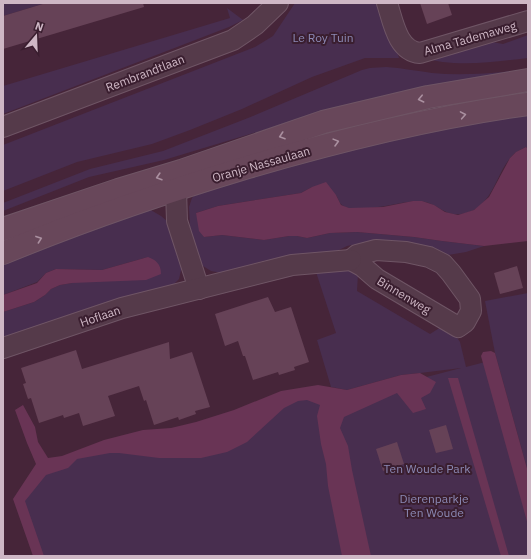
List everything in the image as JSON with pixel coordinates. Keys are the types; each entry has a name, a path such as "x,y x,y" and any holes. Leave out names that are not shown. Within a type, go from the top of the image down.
{"main road":[{"name":"Oranje Nassaulaan","path":"3,253 116,210 178,180 323,122 428,97 528,80"},
{"name":"Oranje Nassaulaan","path":"3,229 118,190 178,180 272,160 363,135 422,122 528,104"}],"street":[{"name":"Rembrandtlaan","path":"3,127 233,40 255,25 278,3"},
{"name":"Alma Tademaweg","path":"387,3 397,32 405,47 412,52 420,53 528,21"},
{"path":"178,180 177,220 199,289"},
{"name":"Binnenweg","path":"388,250 429,257 443,264 470,298 470,311 465,322 458,327 376,279 362,266 351,260 357,255 366,252 388,250"},
{"name":"Hoflaan","path":"3,348 122,308 292,265 351,260"}],"green space":[{"path":"3,3 46,3 3,16"},
{"name":"Le Roy Tuin","path":"295,3 383,3 399,58 365,58 312,77 242,109 152,144 77,162 3,191 3,145 255,47 273,36"},
{"path":"227,8 243,20 229,27 3,114 3,86 230,18"},
{"path":"528,35 528,58 460,63 420,57 492,42 503,44"},
{"path":"386,67 432,73 454,74 522,70 317,114 164,160 89,177 3,211 3,203 90,169 163,151 248,118 362,70"},
{"path":"528,111 528,149 526,147 515,153 504,167 487,198 474,210 466,213 453,214 427,202 420,201 368,208 348,208 339,202 336,195 312,187 301,193 218,206 196,213 204,237 222,235 264,240 289,236 307,238 330,233 357,232 414,237 484,246 466,252 442,256 373,241 347,246 337,251 297,255 263,261 222,273 211,271 203,266 199,259 190,227 189,207 192,198 200,189 330,148"},
{"path":"149,209 167,221 178,248 182,266 179,279 170,288 3,340 3,312 34,302 51,289 60,285 72,283 148,257 102,270 56,269 46,273 37,282 3,295 3,260"},
{"name":"Ten Woude Park","path":"348,267 358,274 357,291 430,334 441,327 454,333 460,342 466,367 489,361 528,497 528,556 38,556 20,502 43,469 99,448 181,446 304,394 369,392 461,368 401,375 347,390 331,387 317,340 336,333 315,269"},
{"path":"528,293 528,472 495,353 485,301"}],"shaded area":[{"path":"526,147 528,149 528,241 484,246 414,237 357,232 330,233 307,238 289,236 264,240 222,235 204,237 199,231 196,213 218,206 301,193 326,182 336,195 341,205 349,208 383,207 413,201 422,201 434,205 445,212 458,215 474,210 489,197 510,158 516,152"},
{"path":"148,257 158,263 161,274 146,280 72,283 60,285 51,289 34,302 3,312 3,295 37,283 46,273 56,269 102,270"},
{"path":"491,351 495,353 528,472 528,525 481,356 483,352"},
{"path":"420,373 436,382 430,393 421,398 426,409 413,413 397,393 344,417 340,428 348,446 371,556 342,556 328,486 326,464 321,444 317,416 320,405 307,400 298,401 284,408 247,442 227,452 201,458 159,458 110,453 77,459 68,468 46,475 25,501 44,556 33,556 13,499 36,464 15,410 23,405 35,427 38,442 48,458 62,456 104,440 143,430 171,428 196,422 234,410 281,391 318,385 347,390 401,375"},
{"path":"448,378 458,378 509,556 501,556"}],"building":[{"path":"46,3 143,3 144,7 3,49 3,16"},
{"path":"420,3 448,3 452,15 427,24"},
{"path":"517,266 523,288 500,294 494,273"},
{"path":"268,297 275,312 291,307 309,362 294,367 295,370 279,375 278,372 253,380 238,341 225,346 215,314"},
{"path":"169,342 170,359 192,352 210,407 195,411 196,414 179,420 178,417 154,425 146,400 144,401 139,386 108,396 115,416 83,426 79,413 64,418 63,415 39,423 31,398 28,399 23,384 26,383 21,368 76,350 82,369"},
{"path":"446,425 453,449 436,453 429,430"},
{"path":"397,442 404,464 383,471 376,449"}],"park label":[{"name":"Dierenparkje Ten Woude","path":"434,505"}]}
